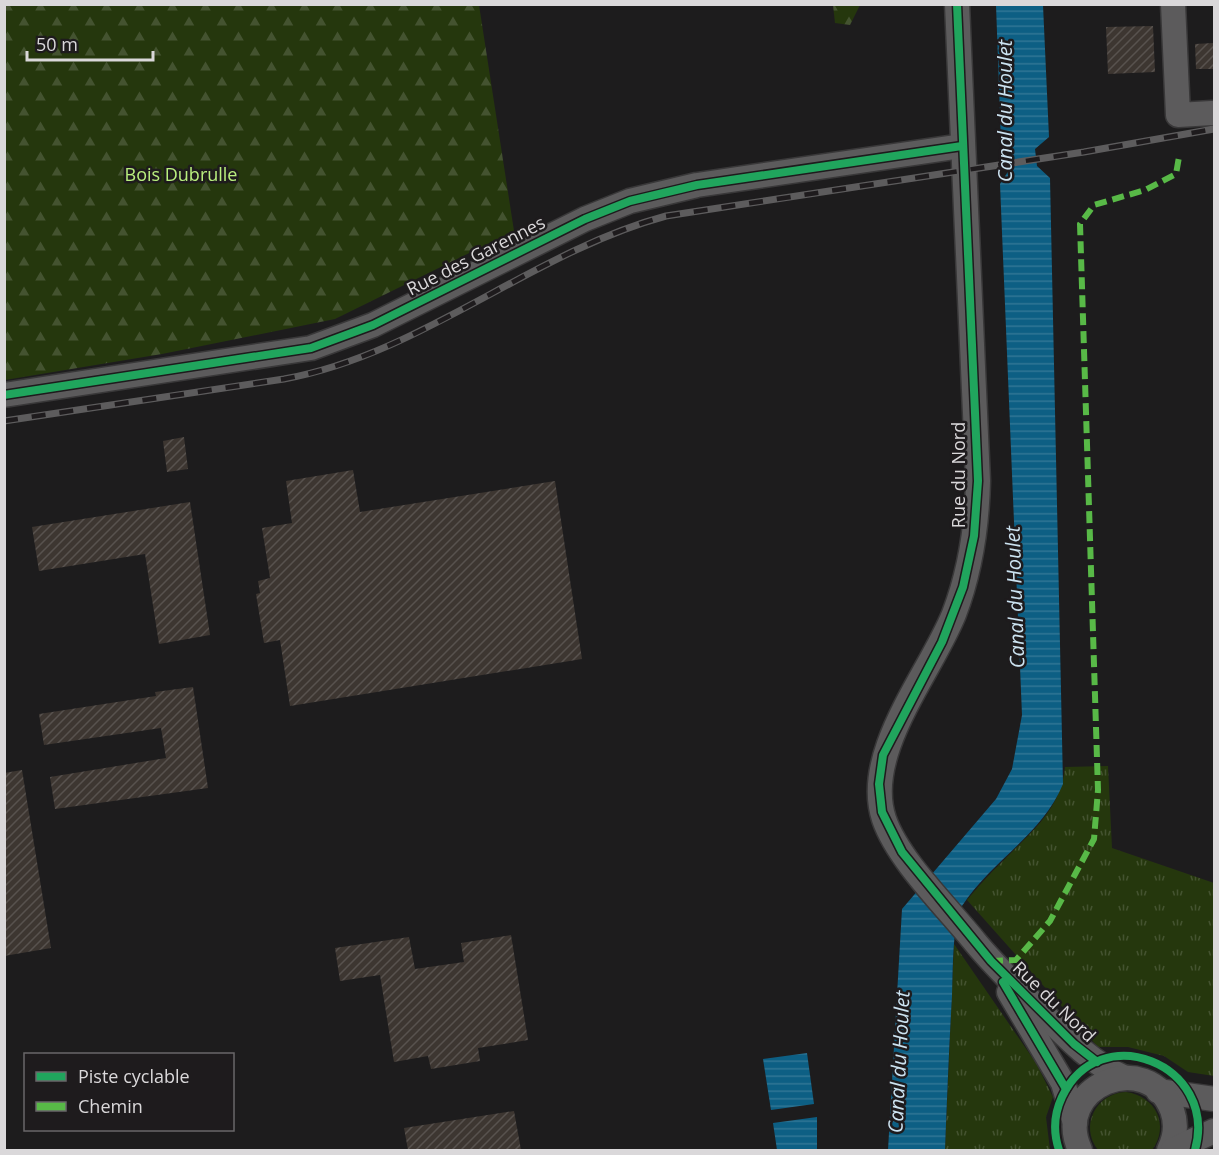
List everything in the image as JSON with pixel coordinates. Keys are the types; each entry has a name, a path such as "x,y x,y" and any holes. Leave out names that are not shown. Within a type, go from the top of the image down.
{"street":[{"name":"Rue du Nord","path":"957,4 977,496 970,557 957,606 942,642 890,740 881,765 879,794 882,812 892,837 991,962 1080,1050 1101,1066 1125,1078 1145,1082 1158,1091 1215,1099"},
{"path":"1173,4 1178,115 1212,113"},
{"name":"Rue des Garennes","path":"4,395 310,348 373,325 585,219 630,201 697,185 962,146"},
{"name":"Rue du Nord","path":"991,962 1064,1083 1077,1141"},
{"path":"1077,1141 1081,1104 1091,1091 1109,1080 1125,1078"},
{"path":"1158,1091 1168,1103 1174,1118 1175,1134 1171,1150"},
{"path":"1171,1150 1215,1131"}],"green space":[{"name":"Bois Dubrulle","path":"5,4 479,5 514,231 335,319 162,354 5,380"},
{"path":"833,5 860,5 850,25 835,23"},
{"path":"1108,766 1112,848 1214,883 1214,1076 1188,1072 1164,1056 1128,1047 1098,1047 967,900 1051,808 1062,782 1065,767"},
{"path":"954,944 1036,1063 1053,1097 1046,1117 1050,1150 945,1150"},
{"path":"1126,1092 1145,1099 1152,1106 1160,1122 1157,1141 1152,1150 1098,1150 1090,1131 1094,1112 1106,1098"}],"water":[{"name":"Canal du Houlet","path":"996,5 1043,5 1049,137 1035,149 1037,166 1050,178 1063,784 1043,818 987,875 962,906 959,914 954,949 945,1150 888,1150 902,909 996,799 1012,769 1022,715 1000,184 1009,170 1007,151 1001,143"},
{"path":"807,1053 814,1104 771,1110 763,1059"},
{"path":"817,1117 817,1150 777,1150 773,1123"}],"building":[{"path":"1153,26 1155,72 1108,74 1106,27"},
{"path":"1213,43 1215,69 1196,69 1195,44"},
{"path":"184,437 188,469 167,472 163,441"},
{"path":"353,470 360,512 555,481 582,659 290,706 280,640 264,643 256,594 260,593 258,581 270,578 262,528 292,523 286,481"},
{"path":"190,502 210,635 159,644 145,554 39,571 32,527"},
{"path":"193,687 208,788 55,809 50,777 166,758 161,728 44,745 39,714 156,696 155,692"},
{"path":"22,770 51,948 4,956 4,773"},
{"path":"511,935 528,1040 478,1048 480,1061 431,1069 428,1056 394,1062 380,975 340,981 335,948 409,937 415,969 464,962 461,943"},
{"path":"514,1111 521,1150 408,1150 404,1128"}],"railway":[{"path":"4,421 284,379 335,366 383,348 430,326 569,253 617,232 666,216 1084,152 1214,129"}],"marked path":[{"path":"991,961 1016,960 1050,921 1094,839 1098,790 1080,224 1094,205 1145,190 1176,174 1179,157"}],"cycle path":[{"path":"957,4 978,481 974,536 963,587 942,642 883,755 879,784 882,812 902,852 991,961 1074,1044 1097,1062"},
{"path":"4,395 311,348 373,325 585,219 630,201 697,185 962,146"},
{"path":"1003,982 1066,1089"},
{"path":"1059,1150 1055,1130 1057,1110 1062,1097 1079,1073 1102,1059 1127,1056 1151,1061 1173,1074 1190,1094 1198,1120 1195,1150"}]}
